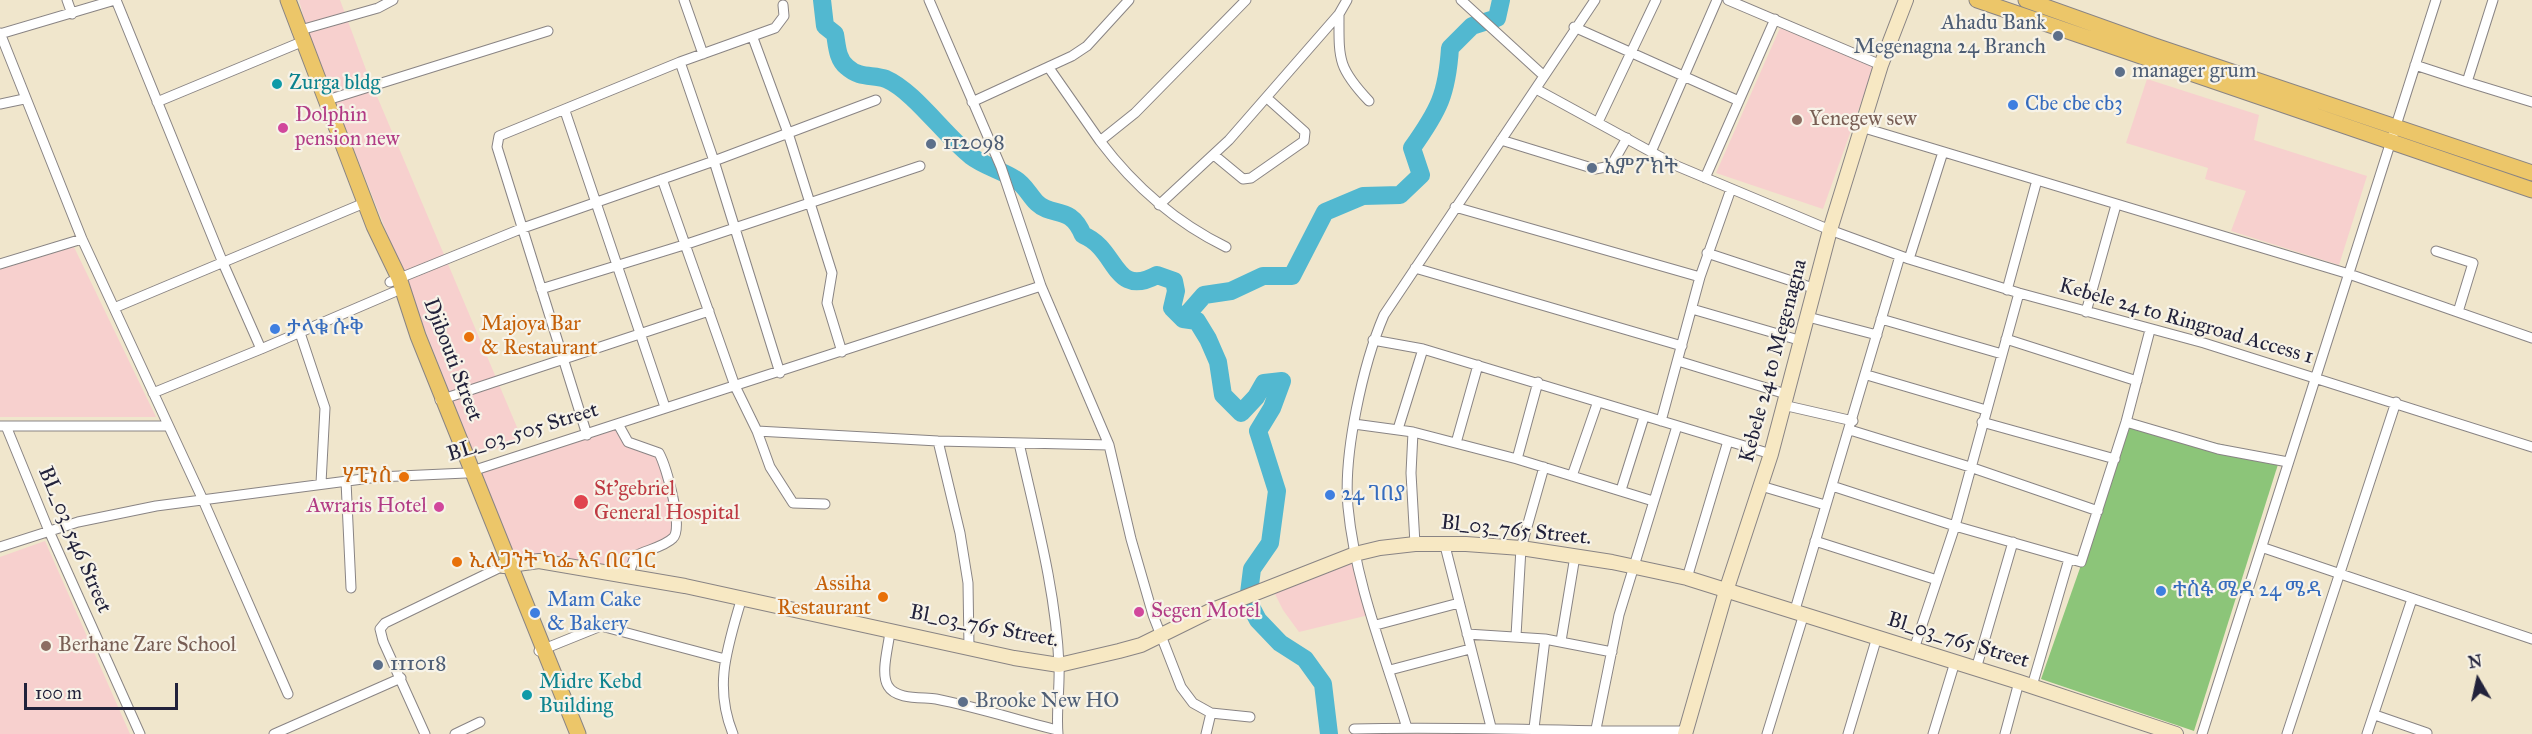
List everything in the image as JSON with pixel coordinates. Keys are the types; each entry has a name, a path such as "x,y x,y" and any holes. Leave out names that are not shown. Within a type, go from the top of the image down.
{"main road":[{"name":"Djibouti Street","path":"282,0 374,226 394,284"},
{"name":"Djibouti Street","path":"288,0 298,35"},
{"path":"1977,0 2393,133 2532,173"},
{"path":"2026,0 2393,133 2532,190"},
{"name":"Djibouti Street","path":"324,101 362,204 572,734"},
{"name":"Djibouti Street","path":"540,650 578,734"}],"street":[{"path":"68,0 72,14"},
{"path":"261,349 223,263 116,0 0,33 24,99 82,239 203,500 288,694"},
{"path":"157,102 298,35 378,8 393,0"},
{"path":"684,0 703,54"},
{"path":"929,0 1001,167 1041,286 1109,445 1131,539 1153,615 1181,687 1193,703 1211,713 1250,717"},
{"path":"972,102 1049,68 1087,46 1129,0"},
{"path":"1100,141 1135,113 1246,0"},
{"path":"1159,205 1214,155 1267,98 1339,14 1347,0"},
{"path":"1461,0 1544,76"},
{"path":"1407,728 1355,554 1347,506 1354,424 1373,340 1384,315 1536,89 1574,27 1595,0"},
{"path":"1598,122 1656,0"},
{"path":"1651,152 1717,0"},
{"path":"1728,0 1881,65"},
{"name":"Kebele 24 to Megenagna","path":"1685,733 1726,591 1771,454 1830,230 1881,65 1905,0"},
{"path":"2202,734 2264,548 2288,462 2436,0"},
{"path":"2467,82 2493,0"},
{"path":"587,435 496,141 503,134 565,111 680,62 753,38 775,28 783,21 783,5"},
{"path":"1339,14 1342,69 1348,79 1369,101"},
{"path":"1705,178 1775,19"},
{"path":"1574,27 1739,100"},
{"path":"324,101 548,32"},
{"path":"753,38 788,133 832,273 827,303 842,352"},
{"path":"680,62 736,227 780,373"},
{"path":"2415,65 2532,102"},
{"path":"1049,68 1124,174 1159,205 1206,237 1226,247"},
{"name":"Kebele 24 to Ringroad Access 1","path":"1536,89 1651,152 1705,178 1830,230 1905,258 2007,290 2204,343 2532,447"},
{"path":"1214,155 1243,179 1251,178 1304,141 1305,132 1267,98"},
{"path":"0,104 24,99"},
{"path":"153,393 300,333 394,284 523,228 714,161 876,100"},
{"path":"565,111 615,266 665,407"},
{"path":"1861,127 2349,274 2532,338"},
{"path":"1501,140 1595,170 1611,166 1627,138"},
{"path":"1767,734 1799,615 1815,541 1852,426 1881,319 1943,152"},
{"path":"541,289 687,244 920,166"},
{"path":"662,179 687,244 735,386 757,430 770,468 793,503 825,504"},
{"path":"2007,290 2037,180"},
{"path":"1661,421 1707,253 1731,189"},
{"path":"114,308 362,204"},
{"path":"2086,312 2116,205"},
{"path":"1455,207 1700,277"},
{"path":"0,264 82,239"},
{"path":"2436,251 2474,263 2457,312"},
{"path":"1707,253 1816,289"},
{"path":"1415,268 1682,346"},
{"name":"BL_03_505 Street","path":"0,547 110,514 321,483 469,472 587,435 665,407 780,373 1041,286"},
{"path":"1914,649 1955,526 2019,293"},
{"path":"1692,309 1802,340"},
{"path":"441,400 708,311"},
{"path":"1808,317 1877,335"},
{"path":"1881,319 2002,354"},
{"path":"1832,486 1955,526 2079,562 2082,559 2115,459 2150,330"},
{"path":"300,333 325,408 321,483"},
{"path":"2006,339 2136,381"},
{"path":"1373,340 1423,349 1538,382 1597,404 1771,454"},
{"path":"1398,429 1423,349"},
{"path":"1678,361 1785,399 1852,426 2098,511"},
{"path":"1456,443 1478,365"},
{"path":"1867,375 1986,410"},
{"path":"1517,459 1538,382"},
{"path":"2287,734 2396,402"},
{"path":"1572,476 1597,404"},
{"path":"1621,490 1644,417"},
{"path":"1982,422 2115,459"},
{"path":"2126,422 2218,449 2288,462"},
{"path":"618,424 628,442 659,453 665,464 678,528 672,539 635,556 628,576"},
{"path":"1354,424 1398,429 1456,443 1517,459 1653,501"},
{"path":"3,426 168,426"},
{"name":"BL_03_546 Street","path":"3,426 140,734"},
{"path":"1595,733 1612,652 1634,567 1677,426"},
{"path":"757,430 938,441 1109,445"},
{"path":"1413,432 1411,473 1415,544"},
{"path":"938,441 960,533 968,583 969,648"},
{"path":"1687,578 1728,441"},
{"path":"890,631 886,676 888,686 893,690 906,696 938,700 1058,732 1059,665 1041,541 1019,442"},
{"path":"1516,636 1521,548 1544,467"},
{"path":"346,481 351,588"},
{"path":"1761,486 1825,505"},
{"path":"1815,541 1937,580"},
{"path":"1444,542 1491,727"},
{"name":"Bl_03_765 Street.","path":"506,565 539,561 628,576 742,597 969,648 1059,665 1142,645 1210,611 1252,596 1314,568 1355,554 1380,548 1415,544 1444,542 1521,548 1575,556 1687,578 1726,591"},
{"path":"1976,669 2013,542"},
{"path":"2264,548 2532,638"},
{"path":"1560,642 1575,556"},
{"path":"2005,734 2026,684 2069,559"},
{"path":"425,734 383,641 380,629 385,623 506,565"},
{"name":"Bl_03_765 Street","path":"1726,591 2026,684 2176,734"},
{"path":"733,734 722,698 725,659 742,597"},
{"path":"2367,734 2412,598"},
{"path":"1376,625 1459,603"},
{"path":"540,650 601,626 725,659"},
{"path":"1467,634 1545,639 1612,652"},
{"path":"1848,734 1876,638"},
{"path":"1534,728 1545,639"},
{"path":"1390,670 1470,649"},
{"path":"1934,734 1955,663"},
{"path":"274,734 287,731 401,678"},
{"path":"1206,734 1211,713"},
{"path":"2375,715 2427,733"},
{"path":"454,734 480,722"},
{"path":"1354,729 1425,730 1491,727 1508,730 1534,728 1595,733 1685,733"}],"shaded area":[{"path":"299,0 340,0 368,75 522,439 475,457 307,30"},
{"name":"Yenegew sew","path":"1780,28 1874,66 1823,209 1716,173"},
{"path":"2147,79 2259,115 2254,140 2367,176 2339,265 2231,231 2246,191 2205,179 2208,168 2126,143"},
{"path":"74,247 156,417 0,417 0,269"},
{"name":"St'gebriel General Hospital","path":"616,429 658,455 674,526 669,536 633,553 625,570 510,554 481,471"},
{"name":"Berhane Zare School","path":"45,541 130,734 0,734 0,557"},
{"path":"1350,559 1369,615 1299,632 1283,610 1273,590"}],"green space":[{"path":"2131,423 2280,458 2194,731 2041,679"}],"waterway":[{"path":"822,0 825,26 835,34 839,56 852,71 886,79 897,85 971,156 1018,181 1043,207 1073,219 1083,235 1103,251 1123,277 1132,281 1143,281 1157,275 1174,281 1176,291 1172,308 1183,319 1197,321 1218,362 1223,395 1241,413 1256,397 1264,383 1282,381 1272,408 1258,431 1277,491 1270,543 1252,569 1248,601 1258,620 1280,643 1305,659 1323,684 1329,734"},
{"path":"1183,319 1204,295 1231,291 1263,276 1292,276 1325,212 1363,196 1400,195 1421,175 1412,148 1429,123 1440,101 1447,78 1450,48 1472,26 1497,18 1501,0"}],"place":[{"name":"Ahadu Bank Megenagna 24 Branch","path":"2058,36"},
{"name":"manager grum","path":"2120,72"},
{"name":"Zurga bldg","path":"277,84"},
{"name":"Cbe cbe cb3","path":"2013,105"},
{"name":"Yenegew sew","path":"1797,120"},
{"name":"Dolphin pension new","path":"283,128"},
{"name":"112098","path":"931,144"},
{"name":"ኢምፖክት","path":"1592,168"},
{"name":"ታላቁ ሱቅ","path":"275,329"},
{"name":"Majoya Bar & Restaurant","path":"469,337"},
{"name":"ሃፒነስ","path":"404,477"},
{"name":"24 ገበያ","path":"1330,495"},
{"name":"St'gebriel General Hospital","path":"581,502"},
{"name":"Awraris Hotel","path":"439,507"},
{"name":"ኢለጋንት ካፌ እና በርገር","path":"457,562"},
{"name":"ተስፋ ሜዳ 24 ሜዳ","path":"2161,591"},
{"name":"Assiha Restaurant","path":"883,597"},
{"name":"Segen Motel","path":"1139,612"},
{"name":"Mam Cake & Bakery","path":"535,613"},
{"name":"Berhane Zare School","path":"46,646"},
{"name":"111018","path":"378,665"},
{"name":"Midre Kebd Building","path":"527,695"},
{"name":"Brooke New HO","path":"963,702"}]}
